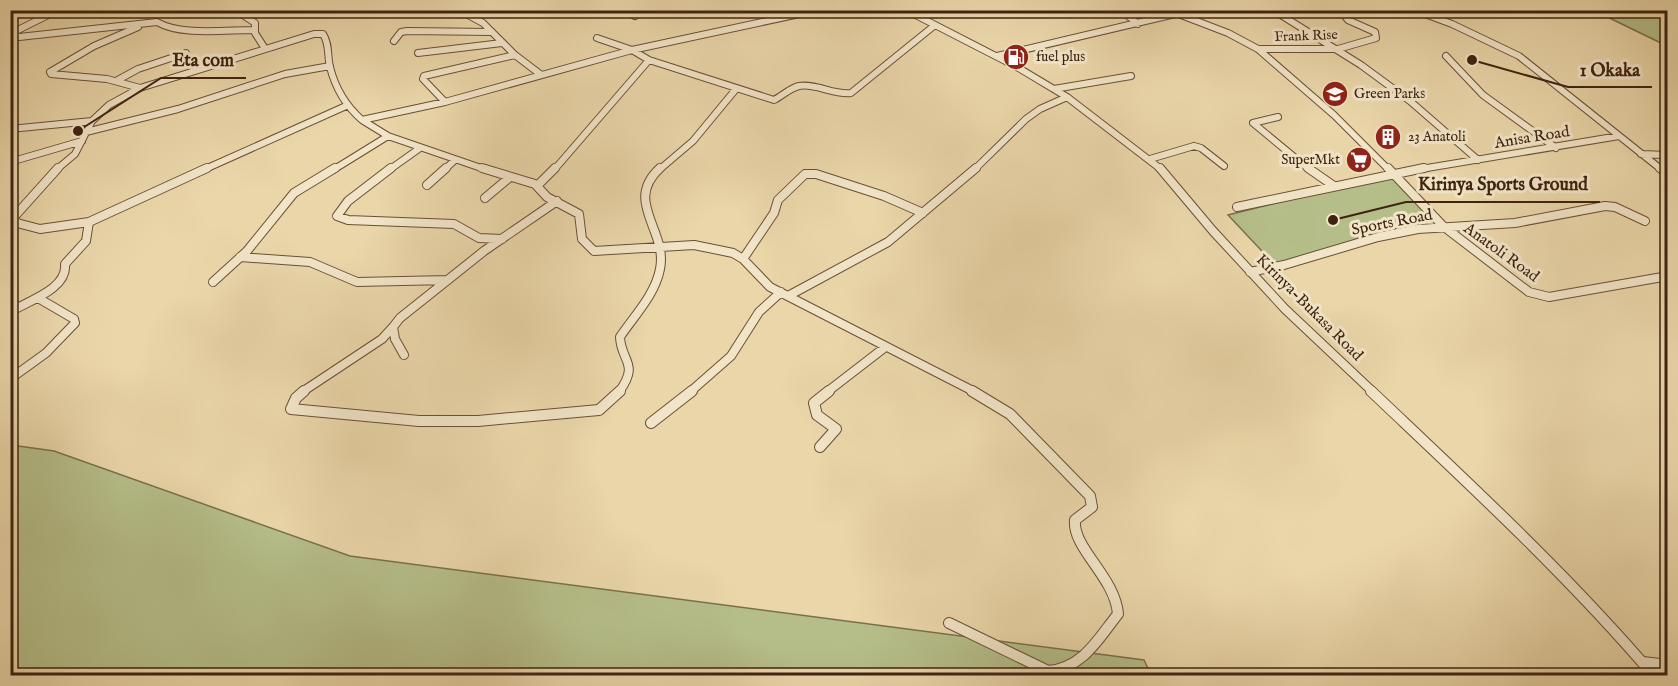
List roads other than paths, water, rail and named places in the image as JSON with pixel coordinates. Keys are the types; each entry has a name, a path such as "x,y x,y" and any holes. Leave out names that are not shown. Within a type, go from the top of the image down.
{"street":[{"path":"10,36 58,10"},
{"path":"459,10 483,23 515,55 540,74"},
{"path":"622,10 635,16"},
{"path":"362,120 376,119 445,102 632,50 818,10"},
{"name":"Kirinya-Bukasa Road","path":"906,10 996,56 1054,89 1150,159 1171,178 1213,231 1285,309 1530,542 1604,616 1654,675"},
{"path":"1120,10 1138,24"},
{"path":"996,56 1181,15 1192,10"},
{"path":"1273,10 1338,49 1395,90 1478,160"},
{"name":"Frank Rise","path":"1258,49 1338,49 1378,36 1375,32 1348,20 1340,10"},
{"path":"1414,10 1461,28 1519,56 1668,174"},
{"path":"240,13 255,23 253,30 264,48"},
{"name":"Anatoli Road","path":"1181,15 1227,33 1258,49 1318,99 1394,173 1443,226 1529,292 1539,297 1549,297 1668,276"},
{"path":"10,36 161,23 167,28 184,30 253,30"},
{"path":"140,88 116,81 50,73 79,54 141,25"},
{"path":"597,38 632,50 649,60 771,100 799,86 810,86 840,94 851,93 935,25"},
{"path":"394,41 401,32 407,31 492,32"},
{"path":"346,106 310,120 89,222 40,229 28,228 13,221 54,171 75,154 92,121 109,105 140,88 264,48 314,34 323,34 330,47 330,66 346,106 362,120 388,136 537,186 547,197 579,214 580,237 585,246 594,251 694,245 734,253 743,259 761,280 784,295 884,348 969,388 1010,414 1090,496 1092,507 1075,520 1074,531 1118,605 1118,614 1078,664 1059,672 1048,671 949,623"},
{"path":"418,53 502,43"},
{"path":"116,81 145,66 186,53"},
{"path":"445,102 423,79 424,76 515,55"},
{"path":"1446,56 1464,80 1478,92 1556,148"},
{"path":"537,186 606,112 649,60"},
{"path":"86,132 178,109 285,74 330,66"},
{"path":"1054,89 1131,76"},
{"path":"557,201 502,239 409,310 382,339 305,390 296,398 291,409 314,409 437,422 500,420 599,410 609,405 619,394 629,369 629,360 619,341 620,337 646,300 662,265 661,248 645,198 647,186 655,174 688,146 736,89"},
{"path":"651,423 697,387 731,356 759,312 784,295 888,242 991,155 1026,119 1067,97"},
{"path":"1278,117 1253,123 1291,156 1334,186"},
{"path":"10,129 92,121"},
{"path":"213,282 240,257 294,193 388,136"},
{"name":"Anisa Road","path":"1237,207 1394,173 1619,136"},
{"path":"10,162 82,141"},
{"path":"1150,159 1194,146 1201,148 1224,166"},
{"path":"420,148 366,185 337,211 337,216 348,220 454,224 479,238 502,239"},
{"path":"1641,154 1668,155"},
{"path":"427,185 455,160"},
{"path":"743,259 774,213 778,200 805,174 816,174 884,196 923,213"},
{"path":"485,198 510,177"},
{"name":"Sports Road","path":"1250,272 1284,265 1378,237 1443,226 1507,224 1608,206 1645,221"},
{"path":"10,312 54,288 64,278 65,264 86,241 89,222"},
{"path":"240,257 310,262 357,282 448,280"},
{"path":"10,379 46,353 75,322 74,319 38,298"},
{"path":"393,327 395,339 404,356"},
{"path":"820,447 836,429 817,415 814,403 884,348"},
{"path":"1643,662 1668,665"}],"place":[{"name":"fuel plus","path":"1016,57"},
{"name":"1 Okaka","path":"1472,60"},
{"name":"Green Parks","path":"1335,94"},
{"name":"Eta com","path":"78,131"},
{"name":"23 Anatoli","path":"1388,137"},
{"name":"SuperMkt","path":"1359,160"},
{"name":"Kirinya Sports Ground","path":"1333,220"}]}
